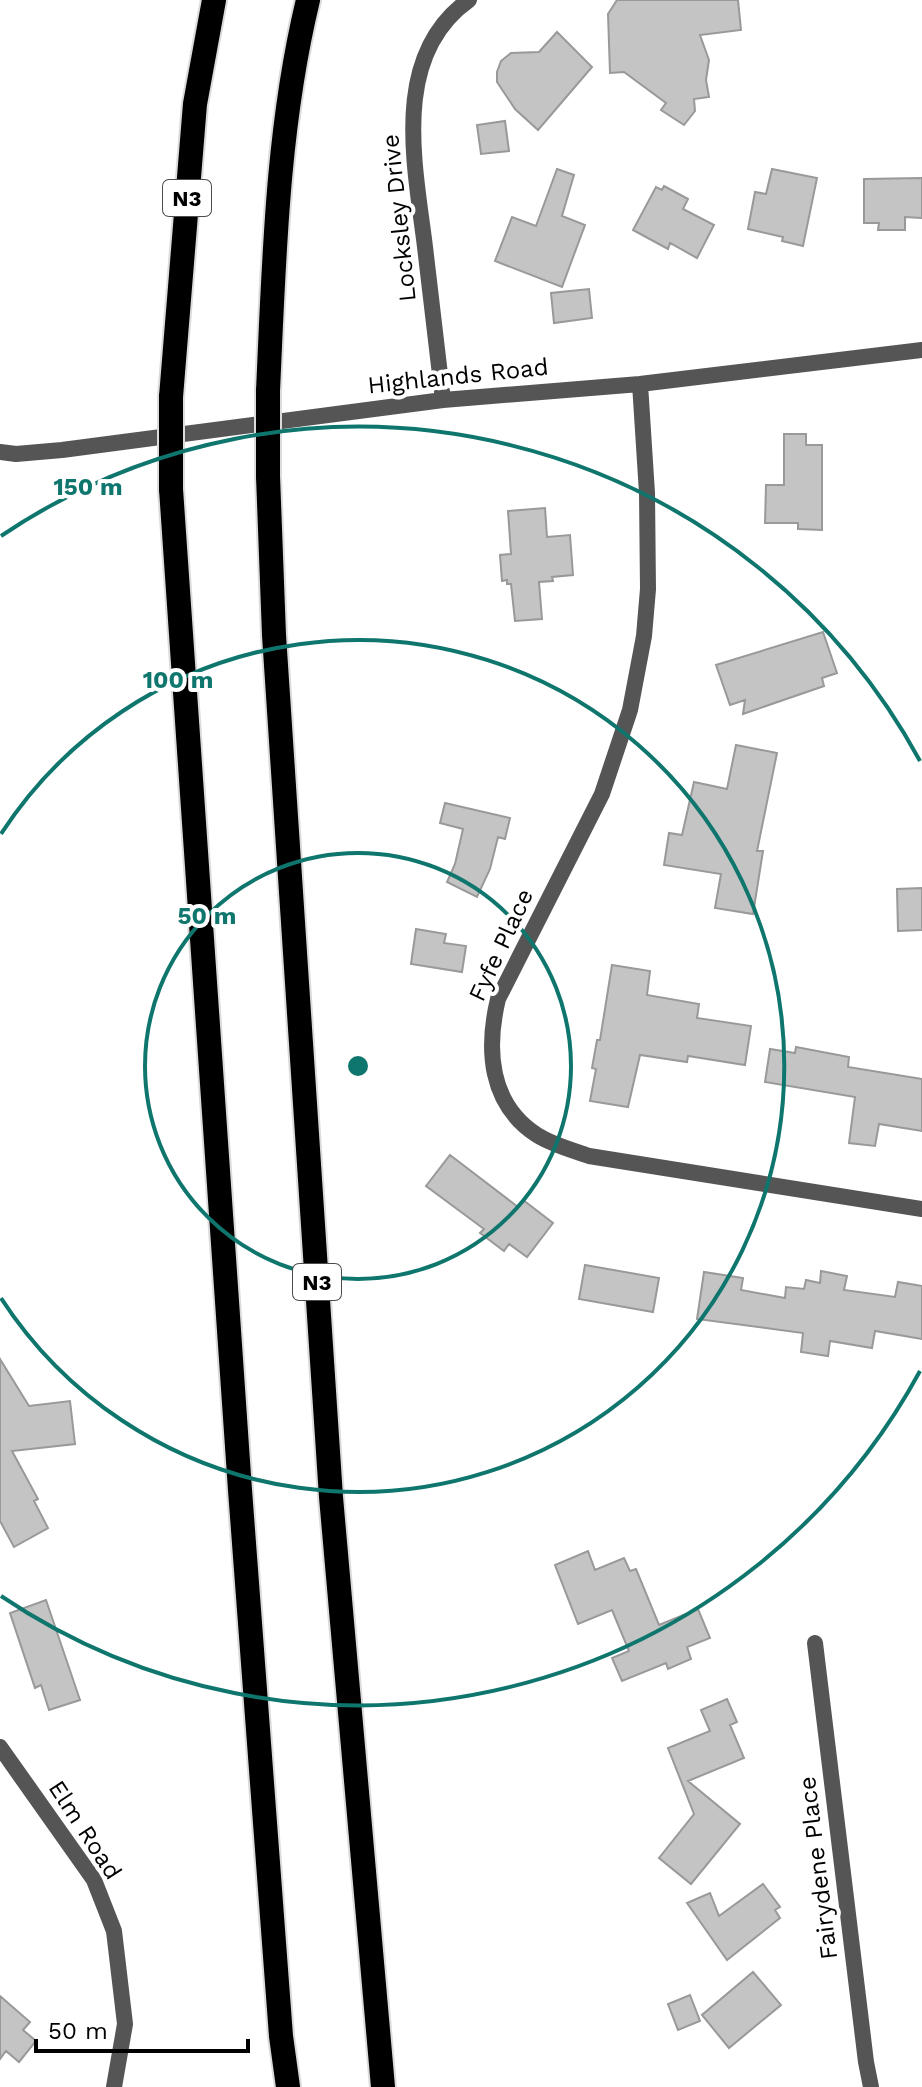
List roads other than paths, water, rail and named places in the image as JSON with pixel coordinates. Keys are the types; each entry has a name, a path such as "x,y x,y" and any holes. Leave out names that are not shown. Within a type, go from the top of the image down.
{"highway":[{"name":"N3","path":"214,0 195,104 171,397 171,489 239,1474 281,2036 288,2087"},
{"name":"N3","path":"308,0 275,222 268,476 274,635 331,1497 383,2087"}],"street":[{"name":"Locksley Drive","path":"443,400 413,147 413,104 422,63 436,31 469,0"},
{"name":"Highlands Road","path":"0,452 16,454 62,450 443,400 640,384 922,350"},
{"name":"Fyfe Place","path":"640,384 647,493 648,589 644,636 630,710 602,794 498,999 490,1029 495,1079 511,1111 536,1135 589,1156 922,1209"},
{"name":"Fairydene Place","path":"815,1643 871,2087"},
{"name":"Elm Road","path":"0,1747 94,1880 114,1931 125,2024 114,2087"}]}
